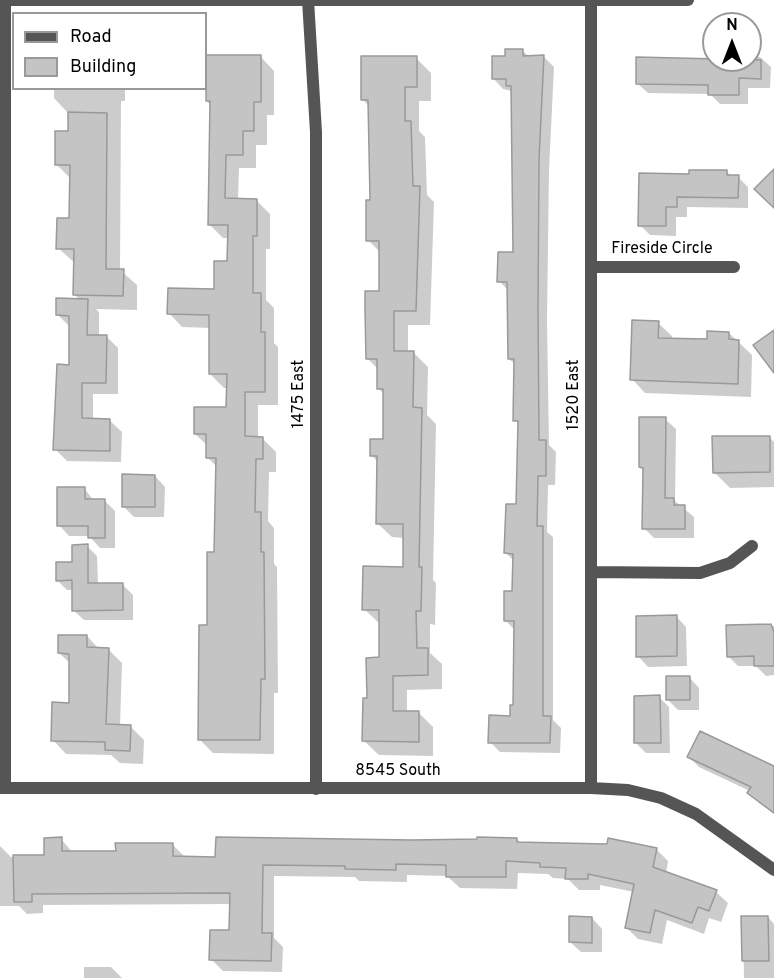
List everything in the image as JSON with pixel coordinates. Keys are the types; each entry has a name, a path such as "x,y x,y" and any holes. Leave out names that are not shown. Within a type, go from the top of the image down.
{"street":[{"path":"0,0 591,2 688,0"},
{"path":"3,788 5,0"},
{"name":"1475 East","path":"308,1 316,132 316,789"},
{"name":"1520 East","path":"591,2 591,788"},
{"name":"Fireside Circle","path":"591,267 734,267"},
{"path":"591,572 700,573 730,563 752,546"},
{"name":"8545 South","path":"3,788 591,788 628,790 661,798 696,814 774,870"}],"building":[{"path":"505,49 523,49 523,56 544,55 539,159 538,308 539,440 546,440 546,476 538,476 537,526 543,526 543,716 551,716 550,743 488,743 489,715 510,716 510,705 513,705 514,621 504,621 504,591 512,591 513,554 504,553 506,504 516,504 518,421 513,421 514,359 508,359 507,282 497,282 498,252 513,252 511,86 506,86 506,79 492,79 492,56 505,56"},
{"path":"207,55 261,55 261,102 254,102 254,131 243,131 243,155 226,155 225,198 257,199 257,236 253,236 253,293 261,293 261,332 265,332 265,392 245,392 245,436 263,437 263,459 256,459 255,512 261,512 261,552 264,552 265,679 261,679 260,740 198,740 199,625 207,625 207,552 214,552 216,458 206,458 206,434 194,434 194,407 226,407 227,374 209,374 209,315 167,314 168,288 214,289 214,261 227,261 228,225 208,225 210,101 206,101"},
{"path":"361,56 417,56 417,87 405,87 405,121 411,121 413,186 420,186 416,311 394,311 394,351 414,351 413,407 422,408 419,567 422,567 421,611 416,611 417,648 428,648 428,675 393,676 393,711 419,711 419,742 362,741 363,698 367,698 366,658 379,657 379,610 362,610 363,566 403,567 403,524 376,524 377,456 370,456 370,439 383,439 383,389 377,389 377,359 366,359 365,291 379,291 379,241 366,241 366,200 370,200 368,100 361,100"},
{"path":"636,57 702,59 702,72 761,72 761,79 739,78 739,95 708,95 708,85 636,84"},
{"path":"68,112 107,113 106,269 124,269 123,296 73,295 74,249 56,249 57,218 69,218 70,165 55,165 55,131 68,131"},
{"path":"774,169 774,208 754,189"},
{"path":"689,170 727,170 727,175 739,175 738,198 677,197 677,207 666,207 666,226 638,226 639,173 689,174"},
{"path":"56,298 88,299 87,335 107,335 106,383 82,383 82,418 110,419 110,451 53,450 57,364 69,365 69,316 56,315"},
{"path":"632,320 659,321 658,338 707,339 707,331 729,332 729,339 739,340 738,384 630,380"},
{"path":"774,330 774,373 753,345"},
{"path":"639,417 666,417 665,498 674,498 674,505 685,505 685,529 642,529 643,468 639,467"},
{"path":"712,436 770,436 770,472 713,473"},
{"path":"122,474 155,475 155,507 122,507"},
{"path":"57,487 85,487 85,499 105,499 105,538 88,538 88,526 57,526"},
{"path":"88,544 88,583 123,583 123,610 72,611 72,580 56,581 56,562 72,562 72,545"},
{"path":"677,615 677,656 636,657 636,616"},
{"path":"771,624 774,632 774,666 754,666 754,656 727,657 726,625"},
{"path":"58,635 87,635 87,647 109,648 106,724 131,725 130,751 105,750 105,742 51,741 52,702 69,703 69,654 58,653"},
{"path":"666,676 690,676 690,700 666,700"},
{"path":"660,695 661,743 634,743 634,696"},
{"path":"700,731 774,766 774,813 747,793 751,787 687,757"},
{"path":"62,837 62,851 116,851 115,843 173,843 173,856 215,857 216,837 411,840 477,839 477,837 517,838 517,842 607,844 608,838 657,848 653,867 717,890 709,911 698,907 692,923 655,910 650,933 625,928 634,884 588,874 588,879 565,879 566,868 540,867 540,863 506,861 506,877 446,877 446,865 396,864 396,870 345,869 345,866 263,865 262,933 272,933 271,961 209,960 210,930 229,930 230,893 32,894 32,902 14,902 13,855 44,855 44,838"},
{"path":"569,916 592,917 592,943 569,942"},
{"path":"741,916 768,916 769,961 742,961"}]}
